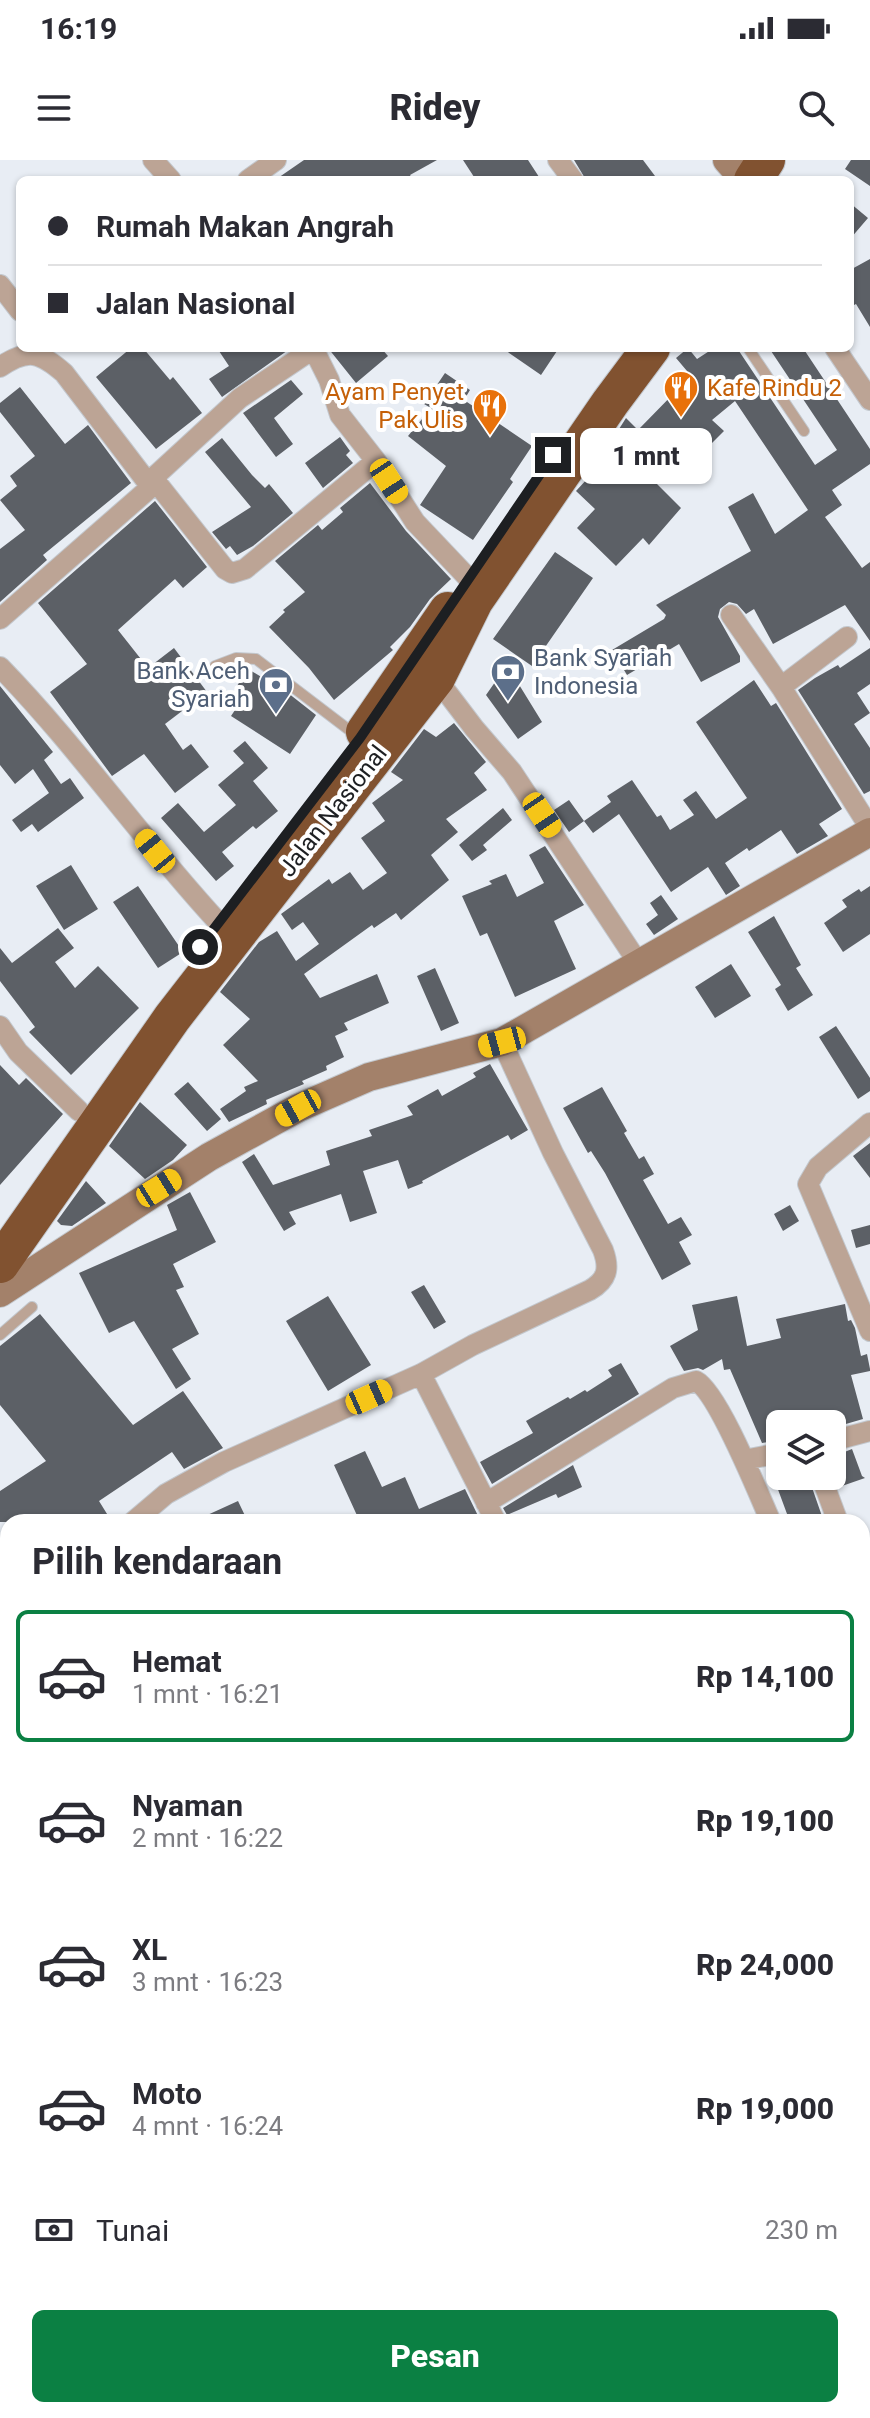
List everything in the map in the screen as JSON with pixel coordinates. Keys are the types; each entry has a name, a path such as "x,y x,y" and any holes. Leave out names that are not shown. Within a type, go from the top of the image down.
{"highway":[{"name":"Jalan Nasional","path":"0,1264 374,733 470,580 621,352"},
{"name":"Jalan Nasional","path":"0,1226 79,1111 218,922 374,733 436,678 474,601 648,352"}],"street":[{"path":"153,160 167,176"},
{"path":"254,176 276,160"},
{"path":"0,285 16,306"},
{"path":"0,367 13,358 34,352"},
{"path":"39,352 64,373 225,569 236,573 282,540 376,461"},
{"path":"0,619 240,398 307,352"},
{"path":"315,352 329,380 340,415 376,461 415,522 470,580"},
{"path":"838,352 870,400"},
{"path":"0,1293 209,1157 298,1108 369,1077 502,1042 870,830 781,687 731,615"},
{"path":"781,687 847,637"},
{"path":"0,667 39,707 174,874 218,922"},
{"path":"436,678 512,772 639,964"},
{"path":"0,1026 18,1052 79,1111"},
{"path":"142,1514 166,1494 224,1462 421,1374 473,1345 599,1285 607,1273 603,1250 553,1153 502,1042"},
{"path":"870,1123 818,1167 808,1184 870,1331"},
{"path":"421,1374 492,1514"},
{"path":"486,1503 689,1381 699,1382 708,1392 744,1460 768,1514"},
{"path":"846,1437 870,1431"},
{"path":"744,1460 766,1456"},
{"path":"826,1490 835,1514"}],"lane":[{"path":"751,352 804,431"},
{"path":"215,666 236,658 256,659 374,733"},
{"path":"0,1335 32,1307"}],"building":[{"path":"304,160 437,160 411,176 281,176"},
{"path":"463,160 528,160 538,176 473,176"},
{"path":"574,160 643,160 655,176 584,176"},
{"path":"851,160 870,160 870,186 845,169"},
{"path":"854,206 868,218 854,234"},
{"path":"870,259 870,327 854,305 854,268"},
{"path":"126,352 146,352 170,380 173,377 202,413 156,449 96,377"},
{"path":"220,352 285,352 222,397 209,379 229,366"},
{"path":"331,352 384,352 388,356 356,383"},
{"path":"508,352 556,352 541,375"},
{"path":"683,352 691,352 697,359 708,352 740,352 815,465 837,450 772,352 806,352 870,449 870,464 832,490 842,505 825,517 862,568 870,562 870,641 845,605 773,644 754,609 746,614 737,604 729,602 720,609 718,617 740,656 740,662 701,682 679,644 627,675 612,650 664,619 666,615 656,605 751,551 728,507 753,493 775,534 808,510 735,401 712,420 724,431 688,467 674,454 651,478 681,508 649,545 643,538 616,566 577,528 595,509 576,491 595,464 619,442 614,437 626,418 638,430 681,386 677,382 687,371 676,358"},
{"path":"445,373 470,390 464,400 532,446 510,479 513,482 473,540 420,505 446,466 408,436 431,408 424,404"},
{"path":"291,380 303,394 274,418 293,444 276,457 243,413"},
{"path":"20,387 65,444 88,425 131,483 43,555 47,560 0,602 0,549 25,530 0,500 17,486 10,476 35,456 0,412 0,403"},
{"path":"340,437 350,451 346,455 353,463 323,488 305,463"},
{"path":"222,438 252,475 265,488 269,484 293,513 237,555 230,546 226,549 212,532 251,507 205,452"},
{"path":"370,483 406,531 451,579 390,647 393,650 334,700 309,668 269,627 285,612 283,610 305,592 275,561 318,525 322,530 343,512 340,508"},
{"path":"155,501 207,567 183,588 175,579 118,630 148,668 174,648 207,692 165,724 183,750 191,744 209,767 175,793 144,754 112,776 50,692 87,664 38,603"},
{"path":"555,552 593,578 532,666 493,639"},
{"path":"870,648 870,684 857,693 870,713 854,724 870,748 870,791 864,794 798,690"},
{"path":"507,665 542,722 518,739 486,695"},
{"path":"248,669 288,693 316,715 290,754 231,716 245,695 235,689"},
{"path":"754,680 771,706 776,703 842,809 819,824 828,836 797,854 781,830 725,863 740,886 726,895 708,867 671,892 619,814 593,833 584,821 611,802 607,796 632,780 657,817 661,815 670,830 694,815 683,800 696,791 716,819 747,798 696,722"},
{"path":"0,686 53,752 44,760 61,784 70,778 84,798 38,832 32,824 21,832 12,820 49,793 33,769 15,784 0,765"},
{"path":"454,723 486,762 474,773 487,790 446,819 458,832 431,855 449,880 401,920 396,913 374,928 372,925 304,974 320,998 377,974 389,1003 344,1023 348,1030 335,1036 344,1057 326,1066 327,1070 229,1122 220,1109 246,1091 244,1087 258,1081 223,1045 250,1019 220,992 259,942 277,931 296,961 319,944 303,922 292,930 281,914 329,879 332,884 350,872 363,890 387,873 361,838 385,821 372,803 403,780 391,772 424,729 436,737"},
{"path":"245,741 268,768 253,781 278,811 256,829 253,826 222,852 234,866 216,881 161,818 178,803 204,832 236,805 218,785 244,763 233,751"},
{"path":"569,800 584,821 569,832 554,810"},
{"path":"503,808 512,820 483,845 487,850 472,861 459,845"},
{"path":"545,846 584,905 554,921 576,969 515,997 487,933 480,936 462,896 492,884 489,881 506,874 517,897 544,883 529,855"},
{"path":"71,865 98,909 64,930 36,886"},
{"path":"138,886 183,952 158,968 113,902"},
{"path":"870,886 870,934 843,952 824,923 847,907 842,900"},
{"path":"661,895 678,919 654,935 646,924 658,915 650,903"},
{"path":"774,916 801,965 796,968 813,995 788,1011 775,989 781,985 748,932"},
{"path":"58,928 74,948 55,962 75,988 98,966 139,1008 71,1075 29,1032 35,1027 0,981 0,948 12,963"},
{"path":"731,964 751,996 715,1018 695,987"},
{"path":"435,968 459,1023 441,1031 417,976"},
{"path":"836,1026 870,1078 870,1091 858,1099 819,1037"},
{"path":"490,1064 528,1130 511,1140 508,1135 408,1189 398,1160 363,1171 377,1213 350,1222 341,1194 289,1212 296,1224 284,1231 242,1162 254,1154 273,1185 330,1165 326,1151 372,1136 369,1130 413,1115 407,1106 438,1089 442,1096 476,1077 473,1073"},
{"path":"0,1065 19,1085 26,1078 63,1114 0,1185"},
{"path":"188,1082 221,1119 207,1131 174,1094"},
{"path":"602,1087 639,1159 644,1156 654,1174 643,1180 668,1224 681,1217 692,1235 679,1242 691,1264 662,1280 605,1173 591,1151 588,1153 563,1108"},
{"path":"140,1102 187,1145 173,1160 145,1179 109,1146"},
{"path":"870,1143 870,1178 853,1156"},
{"path":"86,1181 106,1203 72,1226 61,1225 57,1221"},
{"path":"190,1192 216,1242 173,1264 184,1287 176,1290 199,1334 172,1349 191,1379 176,1389 134,1321 109,1333 79,1273 177,1230 167,1205"},
{"path":"790,1205 799,1221 783,1231 774,1214"},
{"path":"870,1225 870,1244 856,1248 851,1230"},
{"path":"424,1285 446,1322 434,1329 411,1292"},
{"path":"328,1296 371,1365 328,1391 286,1321"},
{"path":"737,1296 747,1346 781,1338 776,1319 845,1304 848,1321 851,1320 855,1328 861,1356 867,1354 870,1369 851,1375 863,1419 846,1424 846,1410 766,1410 766,1442 762,1443 730,1369 724,1370 722,1359 703,1370 684,1371 670,1346 698,1330 692,1305"},
{"path":"40,1314 133,1425 183,1391 223,1448 184,1469 172,1452 99,1501 107,1514 0,1514 0,1491 46,1461 0,1405 0,1346"},
{"path":"621,1363 639,1394 492,1484 480,1462 533,1433 526,1421 568,1397 570,1399 585,1390 587,1392 612,1376 608,1370"},
{"path":"852,1449 865,1478 846,1485 846,1451"},
{"path":"365,1451 382,1487 405,1477 419,1509 465,1489 477,1514 356,1514 334,1465"},
{"path":"573,1465 582,1487 558,1498 556,1494 509,1514 503,1508"},
{"path":"778,1490 813,1490 821,1514 787,1514"},
{"path":"238,1501 244,1514 210,1514"}],"place":[{"name":"Kafe Rindu 2","path":"681,419"},
{"name":"Ayam Penyet Pak Ulis","path":"490,437"},
{"name":"Bank Syariah Indonesia","path":"508,703"},
{"name":"Bank Aceh Syariah","path":"276,716"}],"route":[{"path":"200,947 360,738 553,455"}]}
